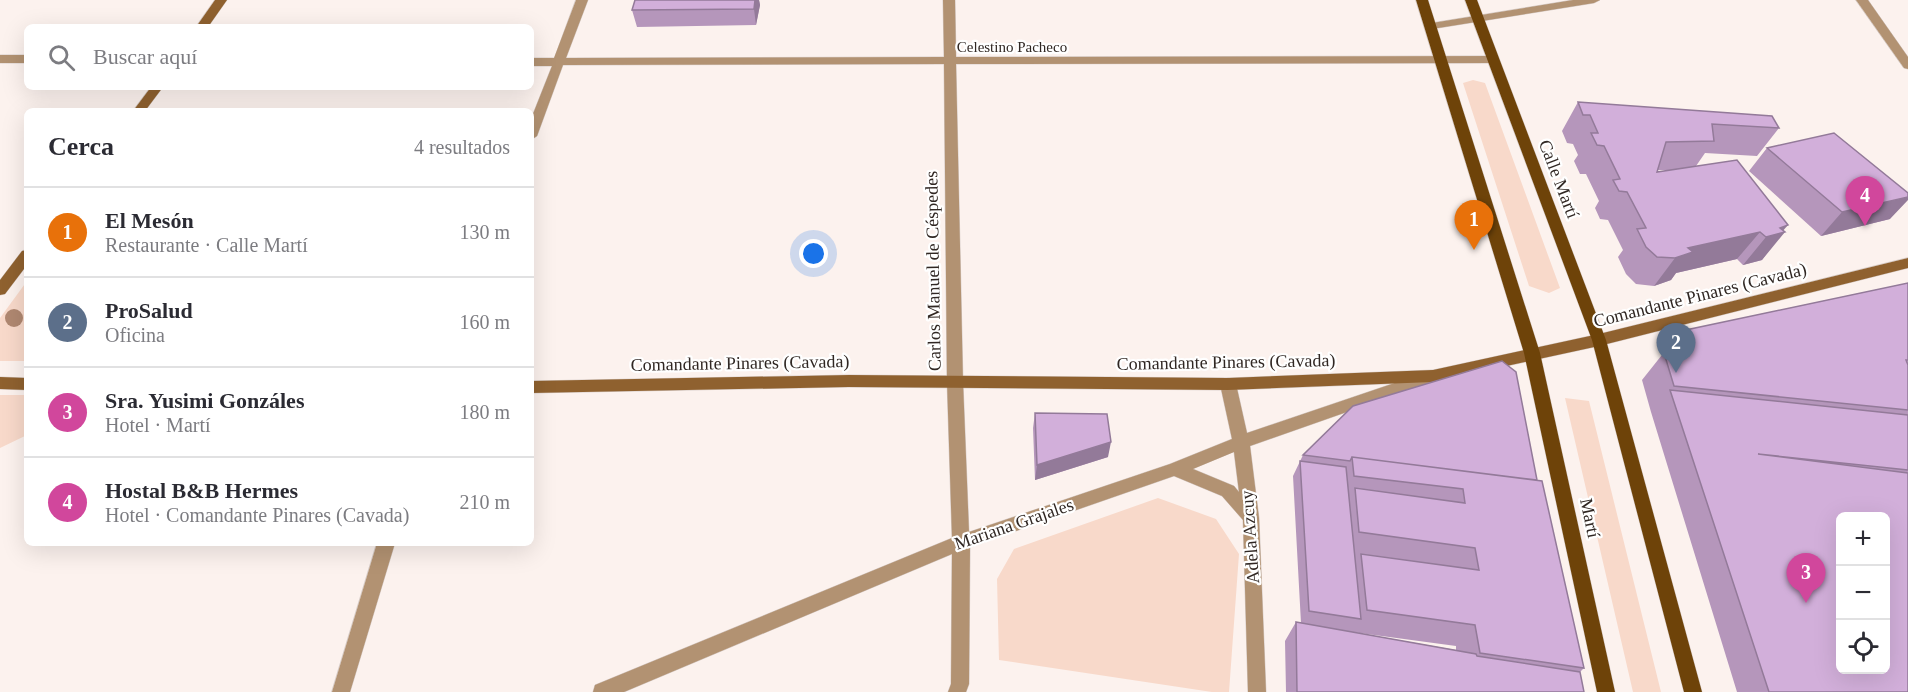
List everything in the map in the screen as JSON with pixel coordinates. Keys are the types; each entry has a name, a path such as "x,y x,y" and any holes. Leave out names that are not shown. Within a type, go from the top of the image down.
{"main road":[{"path":"204,24 221,0"},
{"path":"1422,0 1432,26 1532,353"},
{"name":"Calle Martí","path":"1471,0 1599,340 1693,692"},
{"path":"141,108 155,90"},
{"path":"0,290 24,259"},
{"name":"Comandante Pinares (Cavada)","path":"534,387 849,381 1228,384 1433,376 1599,340 1908,263"},
{"name":"Martí","path":"1532,353 1606,692"},
{"path":"0,383 24,384"}],"street":[{"path":"534,128 582,0"},
{"name":"Carlos Manuel de Céspedes","path":"949,0 955,382 962,542 960,684 957,692"},
{"path":"1432,26 1594,0"},
{"path":"1862,0 1908,65"},
{"path":"0,59 24,59"},
{"name":"Celestino Pacheco","path":"534,62 1493,59"},
{"name":"Mariana Grajales","path":"602,692 962,542 1175,469 1241,442 1433,376"},
{"name":"Adela Azcuy","path":"1228,384 1241,442 1251,519 1257,692"},
{"path":"1175,469 1228,491 1251,519"},
{"path":"341,692 385,546"}],"shaded area":[{"path":"1473,80 1485,83 1560,288 1549,293 1529,286 1463,83"},
{"path":"24,285 24,361 0,361 0,318"},
{"path":"0,395 24,395 24,436 0,448"},
{"path":"1565,398 1589,401 1661,692 1633,692"},
{"path":"1158,498 1216,519 1239,554 1229,692 1212,692 999,660 997,579 1014,549"}],"building":[{"path":"635,0 755,0 754,9 632,10"},
{"path":"1578,102 1772,116 1779,128 1712,124 1714,141 1666,142 1657,172 1737,160 1788,225 1780,228 1785,232 1766,237 1760,232 1688,248 1693,252 1675,258 1657,257 1646,247 1637,229 1646,228 1627,192 1619,191 1613,180 1620,179 1604,146 1597,145 1591,133 1598,133 1590,115 1583,115"},
{"path":"1834,133 1908,193 1908,197 1842,212 1767,148"},
{"path":"1908,283 1908,360 1906,360 1908,410 1674,386 1664,353 1681,331"},
{"path":"1502,361 1516,372 1537,480 1352,457 1350,461 1303,455 1353,406"},
{"path":"1670,390 1908,415 1908,470 1758,454 1908,473 1908,692 1769,692"},
{"path":"1035,413 1107,414 1111,442 1037,465"},
{"path":"1352,457 1542,481 1584,668 1480,653 1475,625 1367,610 1361,554 1479,570 1475,548 1359,532 1355,488 1465,503 1463,489 1354,476"},
{"path":"1300,461 1346,467 1361,619 1309,611"},
{"path":"1296,622 1477,656 1580,672 1584,692 1297,692"}],"place":[{"name":"Hostal B&B Hermes","path":"1865,226"},
{"name":"El Mesón","path":"1474,250"},
{"name":"ProSalud","path":"1676,373"},
{"name":"Sra. Yusimi Gonzáles","path":"1806,603"}]}
